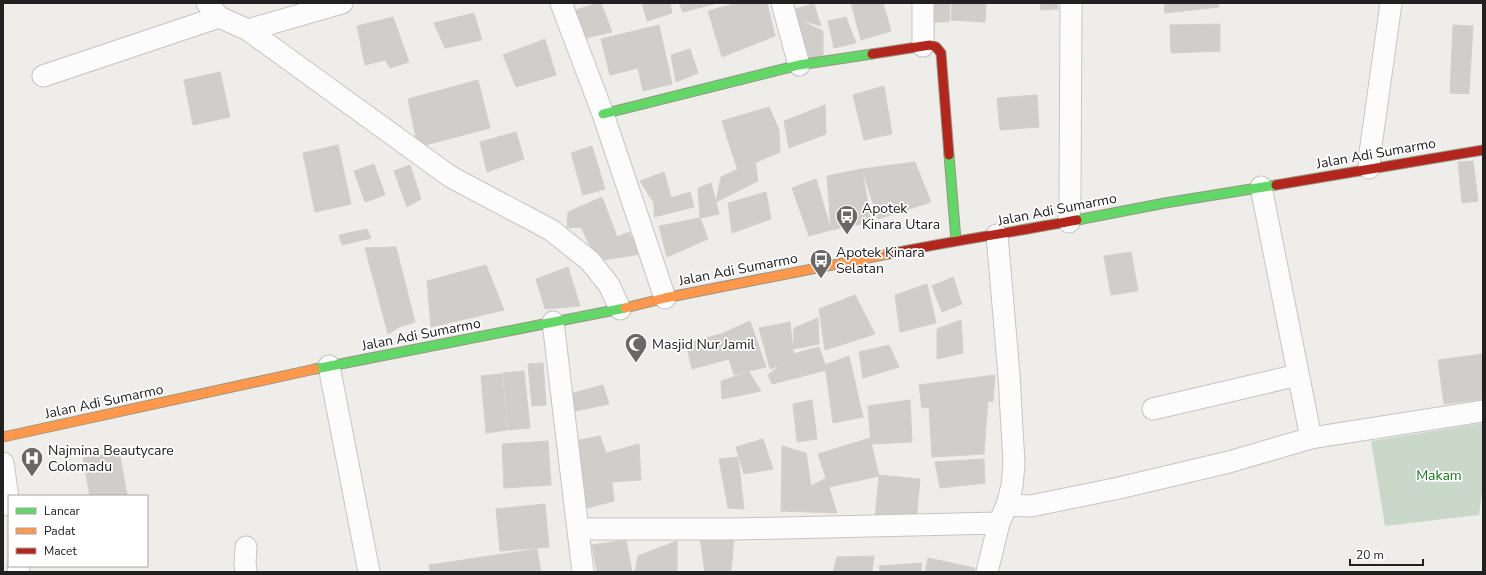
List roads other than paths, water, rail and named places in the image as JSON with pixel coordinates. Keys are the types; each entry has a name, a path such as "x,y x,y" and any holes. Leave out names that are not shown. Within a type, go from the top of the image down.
{"main road":[{"path":"603,114 799,65 930,45 936,47 941,53 956,240"},
{"name":"Jalan Adi Sumarmo","path":"3,437 329,366 620,309 665,298 956,240 997,235 1165,203 1483,150"}],"street":[{"path":"248,30 342,3"},
{"path":"561,3 603,114 665,298"},
{"path":"782,3 799,65"},
{"path":"922,3 923,46"},
{"path":"1069,222 1071,3"},
{"path":"1369,168 1391,3"},
{"path":"43,76 213,10 248,30 451,177 551,230 590,261 609,285 620,309"},
{"path":"1262,187 1311,438"},
{"path":"988,572 1012,486 1014,464 1009,374 997,235"},
{"path":"554,322 584,572"},
{"path":"329,366 369,572"},
{"path":"1153,409 1298,375"},
{"path":"579,529 736,529 1003,514 1031,506 1119,488 1229,462 1311,438 1483,412"},
{"path":"3,463 8,498"},
{"path":"246,546 246,572"}],"place":[{"name":"Apotek Kinara Utara","path":"847,236"},
{"name":"Apotek Kinara Selatan","path":"821,280"},
{"name":"Masjid Nur Jamil","path":"636,364"},
{"name":"Najmina Beautycare Colomadu","path":"32,478"}],"park label":[{"name":"Makam","path":"1439,475"}]}
